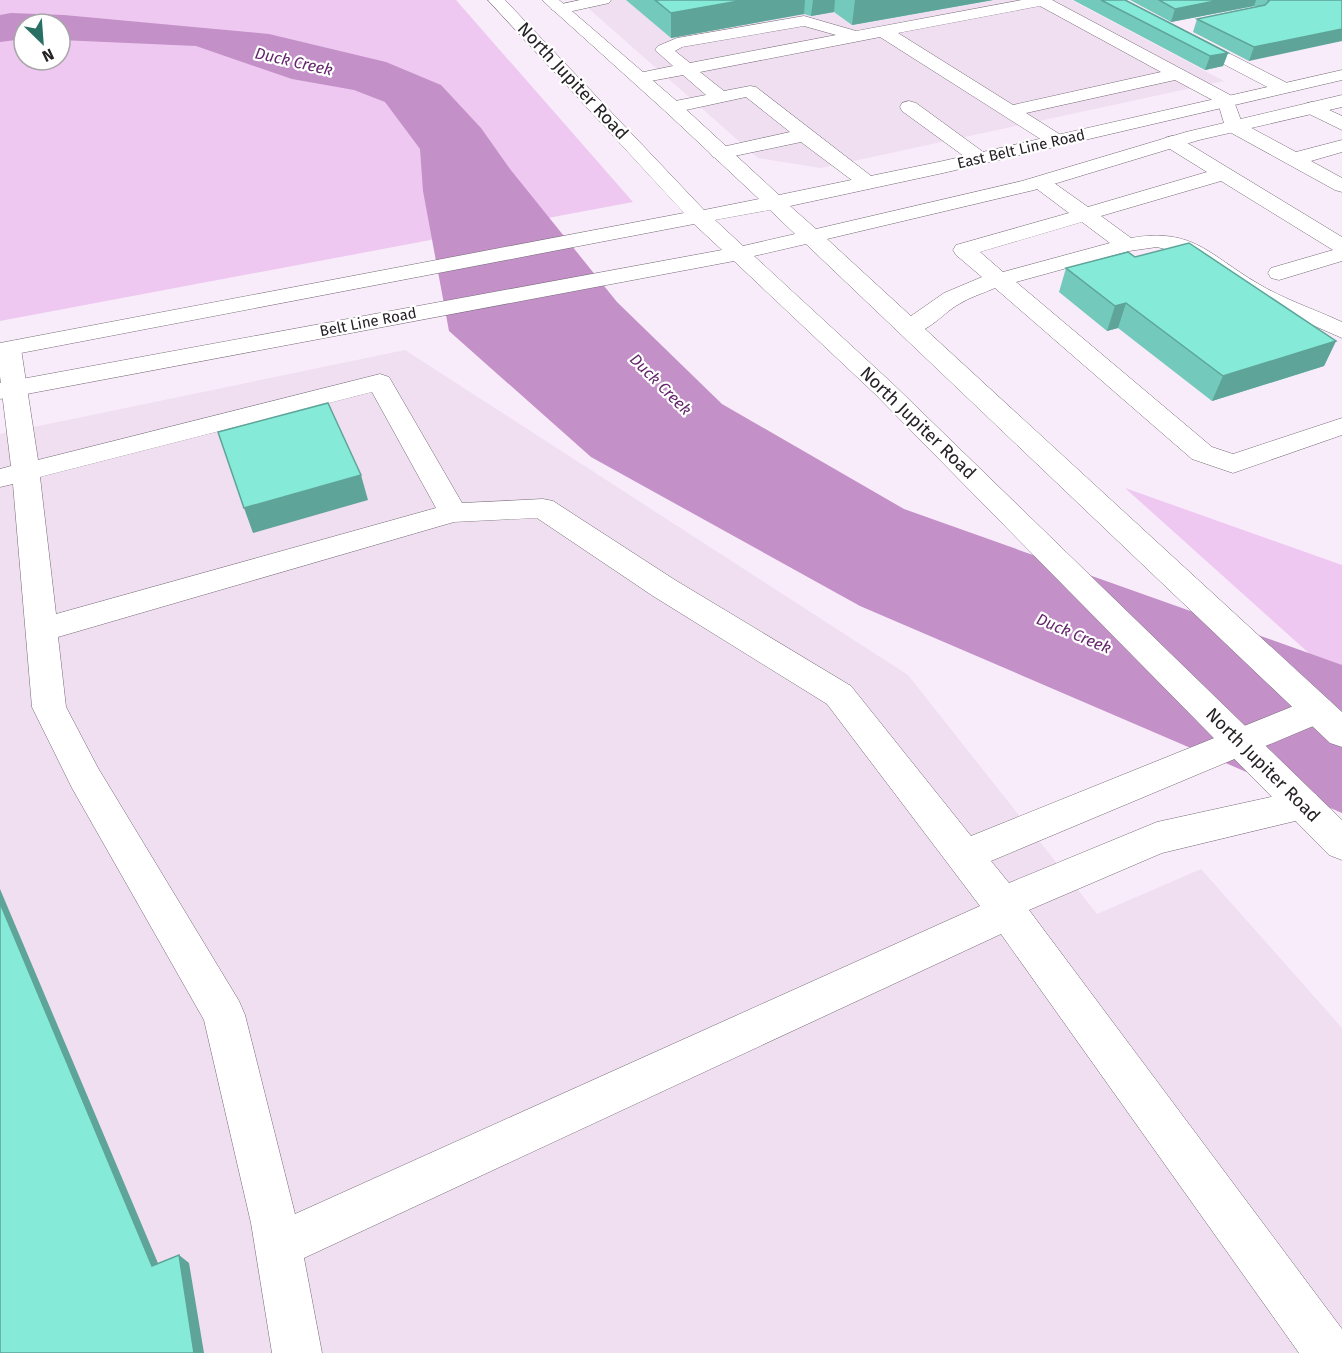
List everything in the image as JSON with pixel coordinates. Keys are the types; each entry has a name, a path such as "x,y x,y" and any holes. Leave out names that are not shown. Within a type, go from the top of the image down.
{"main road":[{"name":"North Jupiter Road","path":"496,0 736,254 884,389 1342,844"},
{"path":"513,16 555,4 603,0"},
{"path":"1113,0 1283,88"},
{"path":"640,78 1041,1 1226,100 1233,126 1342,186"},
{"path":"555,4 672,106 772,203 813,237 1330,722"},
{"path":"720,97 664,50 677,43 804,21 857,36"},
{"path":"1170,29 1191,25"},
{"path":"883,31 1057,141"},
{"path":"1011,111 1177,74"},
{"name":"East Belt Line Road","path":"699,217 868,183 1342,75"},
{"path":"672,106 750,91 868,183"},
{"name":"East Belt Line Road","path":"736,254 1040,182 1172,142 1342,101"},
{"path":"909,107 979,158"},
{"path":"1312,108 1342,124"},
{"path":"720,153 805,135"},
{"path":"1172,142 1342,246"},
{"path":"1294,159 1342,146"},
{"path":"1224,174 1147,195 1087,216 964,250 1202,453 1233,464 1342,426"},
{"path":"1040,182 1128,245"},
{"path":"297,1353 278,1246 224,1015 86,778 49,707 41,630 13,475 5,349 699,217"},
{"path":"910,328 952,298 999,280 1128,245 1157,240 1192,249 1250,289 1342,331"},
{"name":"Belt Line Road","path":"7,389 736,254"},
{"path":"1279,273 1342,254"},
{"path":"13,475 380,382 453,513"},
{"path":"41,630 453,513 543,508 664,588 839,695 1005,908 1329,1353"},
{"path":"964,855 1239,741 1330,722"},
{"path":"278,1246 1157,838 1303,805"}],"shaded area":[{"path":"0,0 456,0 633,202 0,321"},
{"path":"579,0 1071,0 1224,81 821,168 758,158"},
{"path":"405,350 908,675 1097,914 1201,869 1342,1028 1342,1353 0,1353 0,434"},
{"path":"1125,488 1342,565 1342,683"}],"water":[{"path":"12,13 12,40 0,42 0,15"},
{"name":"Duck Creek","path":"72,16 269,34 386,62 441,85 481,128 510,169 617,302 722,404 904,509 1342,665 1342,813 860,606 591,457 449,331 423,191 420,149 385,102 354,90 292,79 196,46 72,41"}],"building":[{"path":"655,0 744,0 671,13"},
{"path":"1101,0 1125,0 1228,53 1210,56"},
{"path":"1159,0 1220,0 1175,9"},
{"path":"1268,0 1342,0 1342,29 1254,47 1197,19 1265,5"},
{"path":"1189,243 1336,341 1223,376 1126,303 1115,306 1066,268 1128,252 1135,257"},
{"path":"328,403 361,475 244,508 218,432"},
{"path":"0,903 152,1266 179,1255 194,1353 0,1353"}]}
